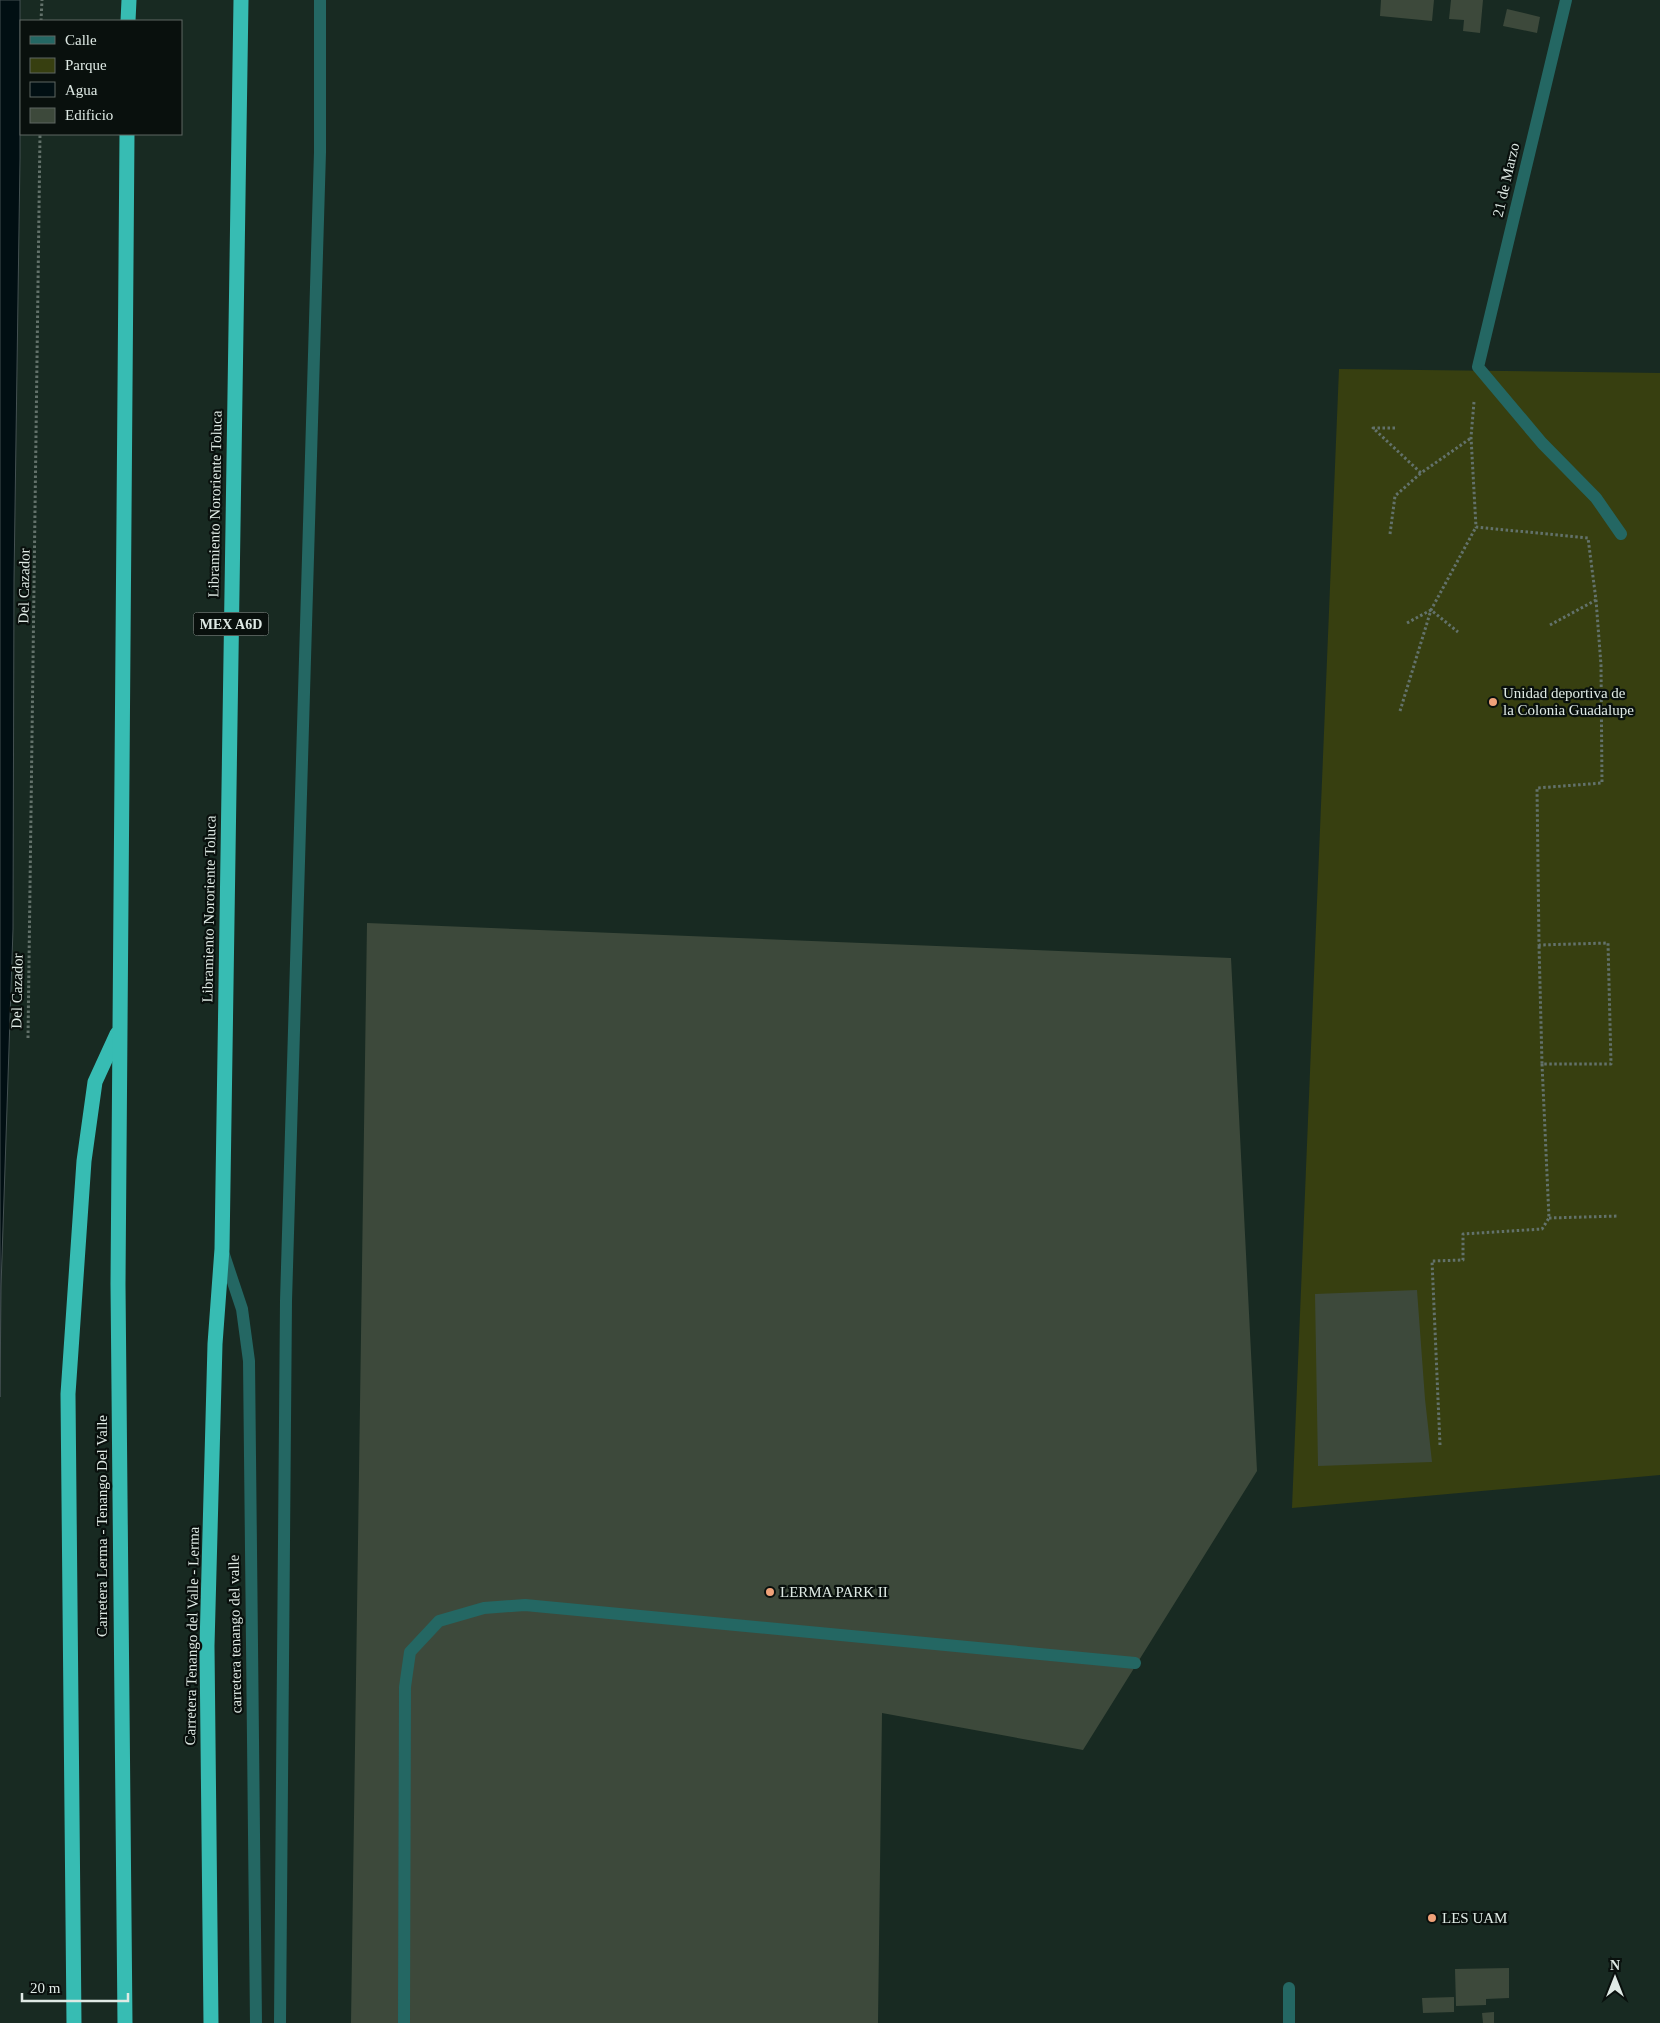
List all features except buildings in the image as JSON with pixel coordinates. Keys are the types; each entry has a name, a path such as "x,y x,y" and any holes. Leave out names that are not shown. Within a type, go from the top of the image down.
{"highway":[{"path":"128,0 128,20"},
{"name":"Libramiento Nororiente Toluca","path":"222,1249 241,0"},
{"path":"74,2023 68,1394 84,1162 95,1082 120,1028 127,135"},
{"name":"Carretera Lerma - Tenango Del Valle","path":"120,1028 118,1294 125,2023"},
{"name":"Carretera Tenango del Valle - Lerma","path":"211,2023 207,1646 215,1344 222,1249"}],"street":[{"path":"280,2023 286,1301 320,152 320,0"},
{"name":"21 de Marzo","path":"1478,367 1566,0"},
{"path":"1478,367 1542,443 1596,498 1621,534"},
{"name":"carretera tenango del valle","path":"222,1249 242,1309 249,1361 256,2023"},
{"path":"404,2023 405,1687 410,1652 439,1621 484,1608 525,1605 1135,1663"},
{"path":"1289,1988 1289,2023"}],"path":[{"path":"41,20 42,0"},
{"name":"Del Cazador","path":"28,1038 40,135"},
{"path":"1400,711 1431,610 1476,526 1471,437 1478,367"},
{"path":"1395,428 1374,428 1421,473"},
{"path":"1390,534 1395,496 1421,473 1471,437"},
{"path":"1440,1445 1432,1261 1463,1260 1463,1234 1542,1229 1549,1218 1542,1064 1537,788 1602,782 1601,666 1596,600 1588,538 1476,526"},
{"path":"1550,625 1596,600"},
{"path":"1407,623 1431,610"},
{"path":"1431,610 1458,632"},
{"path":"1539,945 1608,943 1611,1064 1542,1064"},
{"path":"1549,1218 1619,1216"}],"green space":[{"name":"Unidad deportiva de la Colonia Guadalupe","path":"1339,369 1660,373 1660,1475 1292,1508"}],"water":[{"path":"0,0 20,0 20,158 14,580 13,929 1,1287 0,1397"}],"place":[{"name":"Unidad deportiva de la Colonia Guadalupe","path":"1493,702"},
{"name":"LERMA PARK II","path":"770,1592"},
{"name":"LES UAM","path":"1432,1918"}]}
